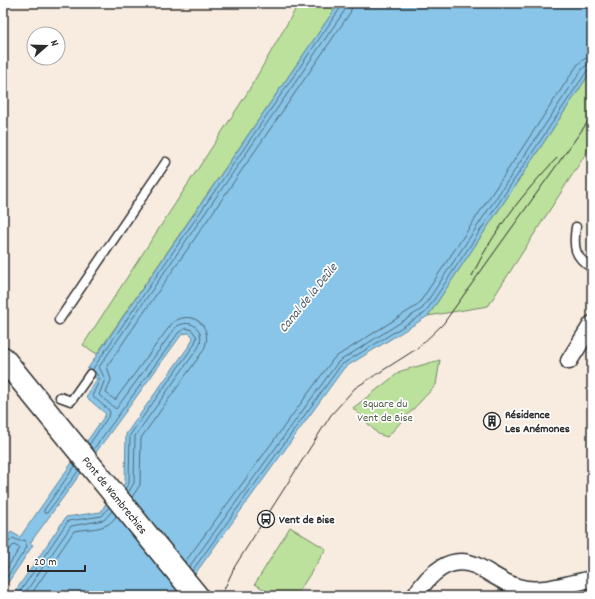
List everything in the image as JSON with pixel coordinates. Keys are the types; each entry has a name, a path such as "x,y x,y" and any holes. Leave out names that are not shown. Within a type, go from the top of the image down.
{"street":[{"path":"569,361 592,324"},
{"name":"Pont de Wambrechies","path":"3,358 197,596"},
{"path":"415,596 424,583 440,567 457,562 469,563 477,566 503,581 526,589 550,588 592,579"}],"lane":[{"path":"59,320 166,162"},
{"path":"576,227 573,245 582,262 592,268"},
{"path":"60,397 72,401 90,374"}],"green space":[{"path":"299,3 339,3 97,354 83,345 246,95"},
{"path":"592,70 592,144 488,306 428,316"},
{"name":"Square du Vent de Bise","path":"440,360 436,385 387,437 378,434 353,408 401,371"},
{"path":"290,527 326,549 296,596 275,596 255,584"}],"water":[{"name":"Canal de la Deûle","path":"339,3 592,3 592,70 428,316 344,368 179,596 12,596 66,517 101,512 105,505 125,483 126,434 191,343 193,337 189,333 182,334 30,543 33,545 3,590 3,543 11,532 20,537 106,414 86,397 97,379 86,371"}],"tram line":[{"path":"221,596 235,566 331,415 355,388 418,348 443,324 592,116"},
{"path":"472,276 499,229 521,199 557,158"}],"place":[{"name":"Résidence Les Anémones","path":"492,421"},
{"name":"Vent de Bise","path":"266,519"}]}
